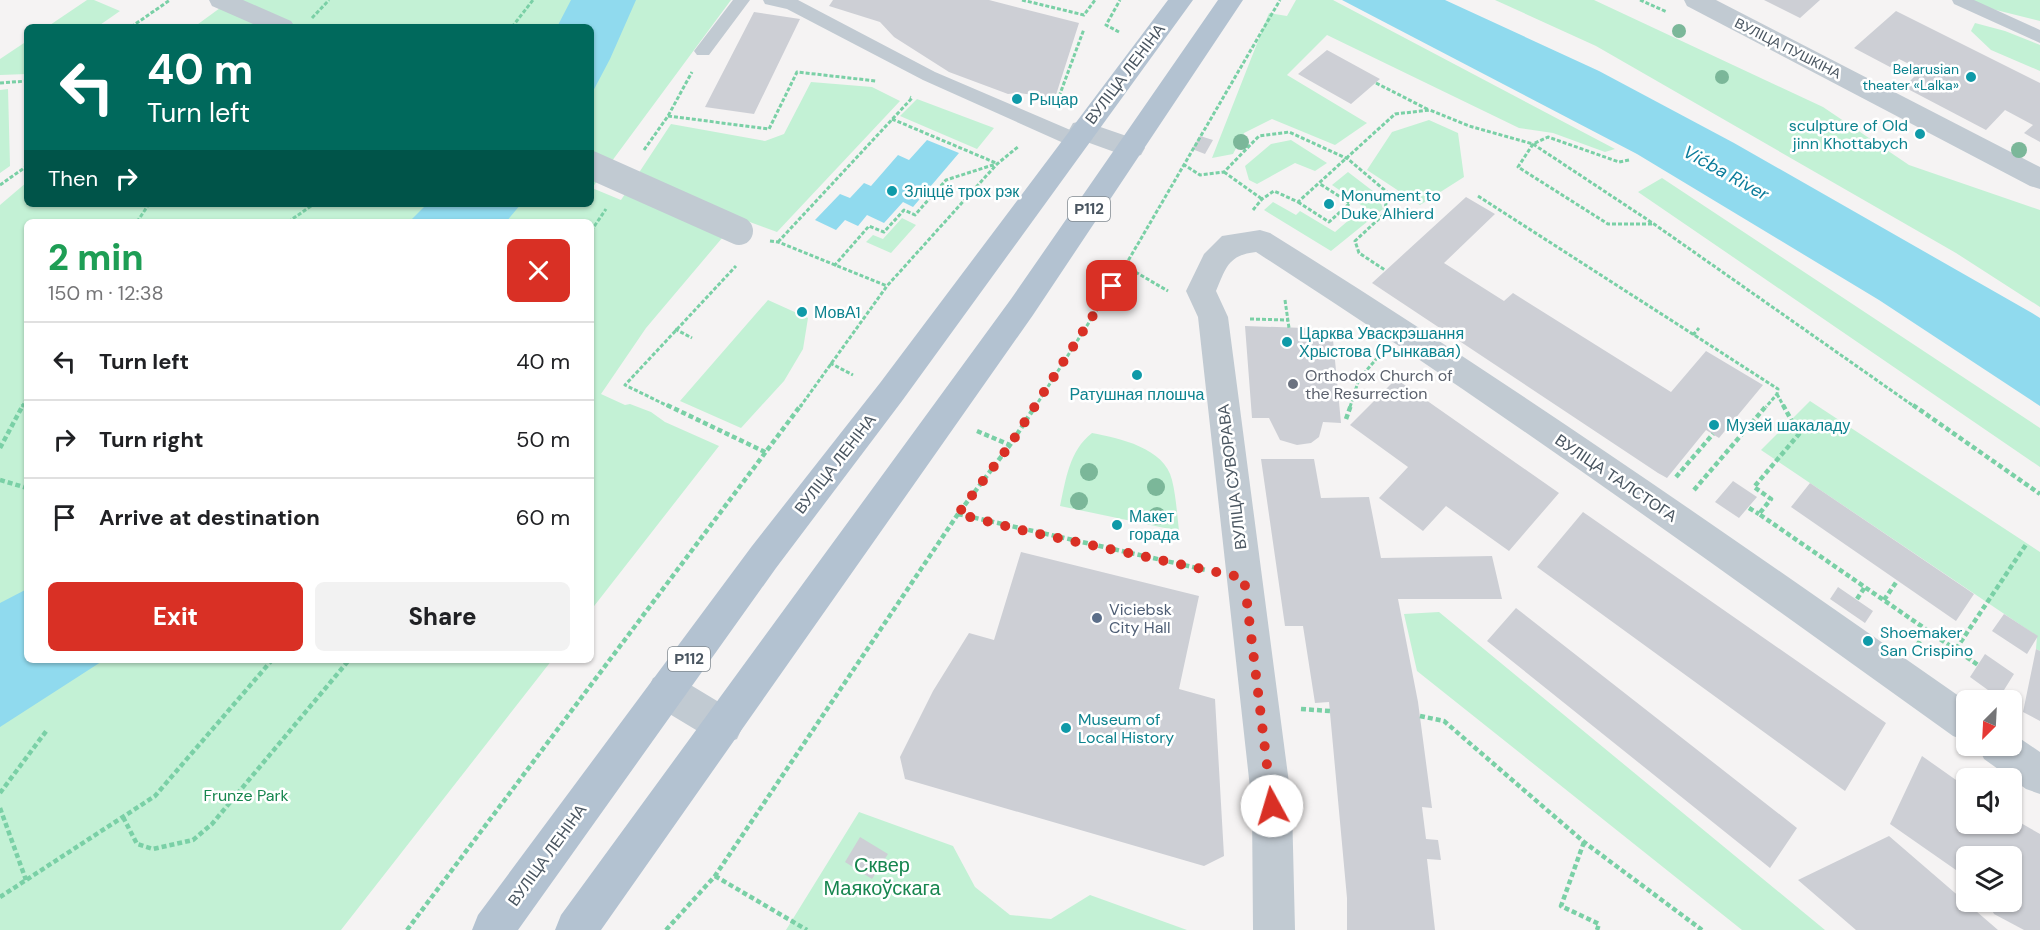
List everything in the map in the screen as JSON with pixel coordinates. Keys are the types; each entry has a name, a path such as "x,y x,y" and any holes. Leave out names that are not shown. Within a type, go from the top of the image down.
{"main road":[{"name":"ВУЛІЦА ЛЕНІНА","path":"493,930 764,557 891,392 1067,133 1181,0"},
{"name":"Р112","path":"576,930 1022,308 1232,0"}],"street":[{"path":"221,0 275,24"},
{"name":"ВУЛІЦА ПУШКІНА","path":"1696,0 2040,179"},
{"path":"1067,133 1131,148"},
{"path":"594,166 739,231"},
{"name":"ВУЛІЦА ТАЛСТОГА","path":"1246,242 1401,333 1663,509 1956,716"},
{"name":"ВУЛІЦА СУВОРАВА","path":"1246,242 1214,262 1201,291 1213,317 1272,806 1274,930"},
{"path":"666,691 724,726"},
{"path":"2012,756 2040,775"}],"lane":[{"path":"703,51 742,0"},
{"path":"771,0 794,2 929,76 1067,133"},
{"path":"1960,0 2040,37"}],"path":[{"path":"135,24 170,0"},
{"path":"309,20 329,0"},
{"path":"514,24 533,0"},
{"path":"1022,0 1084,15 1095,0"},
{"path":"1119,32 1106,25 1120,0"},
{"path":"666,930 715,876 958,514 1010,445 1125,266 1280,0"},
{"path":"1640,0 1673,14"},
{"path":"1113,42 1126,24"},
{"path":"1062,91 1084,29"},
{"path":"642,153 668,116 703,51"},
{"path":"668,116 769,129 797,72 877,81"},
{"path":"0,83 24,81"},
{"path":"1376,83 1430,110 1469,126 1533,144 1654,224 2040,494"},
{"path":"778,242 912,98 903,94"},
{"path":"1298,202 1395,114 1430,110"},
{"path":"892,119 997,164"},
{"path":"1183,164 1200,175 1224,172 1259,136 1288,132 1348,159 1388,193 1384,214 1355,241 1359,253 1385,270"},
{"path":"834,266 869,226 884,232 904,210 915,215 946,180 997,164 1067,133"},
{"path":"1629,160 1619,162 1548,137 1533,144 1518,167 1608,224 1654,224"},
{"path":"407,930 767,453 886,286 997,164"},
{"path":"0,185 24,168"},
{"path":"1224,172 1262,199"},
{"path":"1246,242 1262,199 1274,191 1298,202 1329,222 1350,203 1319,184"},
{"path":"1478,196 1760,380 1778,389 1777,394 1799,434 1754,487 1771,499 1759,514"},
{"path":"594,226 611,201"},
{"path":"292,219 310,207"},
{"path":"739,231 761,240 778,242 886,286"},
{"path":"724,279 625,385 767,453"},
{"path":"1285,300 1289,327"},
{"path":"1693,335 1699,328"},
{"path":"675,329 692,338"},
{"path":"1346,419 1359,379 1401,333"},
{"path":"830,363 853,375"},
{"path":"1663,509 1777,394"},
{"path":"0,448 24,404"},
{"path":"973,429 1010,445"},
{"path":"1663,509 1713,434"},
{"path":"0,480 24,487"},
{"path":"1749,508 1978,665"},
{"path":"958,514 1021,530 1244,578"},
{"path":"1956,649 2027,543"},
{"path":"1884,600 1897,581"},
{"path":"1856,599 1865,587"},
{"path":"1916,647 1927,630"},
{"path":"0,897 155,796 269,663"},
{"path":"123,817 137,844 153,849 193,840 212,824 346,663"},
{"path":"1420,716 1444,721 1584,842 1702,930"},
{"path":"0,793 48,730"},
{"path":"0,808 26,880"},
{"path":"1584,842 1562,906 1599,924 1598,930"},
{"path":"715,876 807,930"}],"green space":[{"path":"87,0 94,0 120,11 101,24 51,24"},
{"name":"Frunze Park","path":"231,0 731,0 594,185 594,24 198,24"},
{"path":"1296,0 1333,0 1615,149 1605,152 1553,133 1519,128 1327,35 1287,75 1367,123 1335,145 1272,119 1244,133 1233,154 1212,158 1269,13 1287,16"},
{"path":"1495,0 1594,0 1823,107 1909,165 2040,210 2040,307 1956,253 1596,46"},
{"path":"1971,0 2040,0 2040,21 1992,9"},
{"path":"1975,23 2005,31 2040,45 2040,71 1991,50 1971,31"},
{"path":"24,43 24,74 0,75 0,59"},
{"name":"Frunze Park","path":"811,82 872,87 900,101 777,232 739,218 646,328 601,394 625,405 630,404 651,412 665,422 719,446 594,606 594,219 24,219 24,663 550,663 341,930 0,930 0,205 24,185 24,207 594,207 594,189 621,200 671,124 765,141 784,134"},
{"path":"8,89 10,166 0,173 0,90"},
{"path":"917,99 994,128 977,149 900,116"},
{"path":"1429,120 1458,133 1464,177 1420,205 1367,170 1392,132"},
{"path":"1291,140 1327,163 1315,171 1295,163 1257,184 1249,180 1245,166 1271,144"},
{"path":"1348,172 1378,195 1383,209 1331,251 1264,210 1273,202 1296,215 1300,211 1335,232 1364,207 1332,185"},
{"path":"1662,178 2040,428 2040,467 1638,192"},
{"path":"902,218 916,225 891,253 866,242 873,235 883,239"},
{"path":"768,300 808,318 803,349 784,381 741,428 680,401"},
{"path":"1810,401 2040,552 2040,651 2036,649 2037,636 1761,450"},
{"path":"1092,433 1140,446 1151,452 1168,469 1172,480 1179,531 1060,506 1073,457 1084,440"},
{"path":"1439,612 1825,930 1742,930 1417,671 1404,614"},
{"name":"Сквер Маякоўскага","path":"859,812 953,846 975,887 1010,915 1051,919 1090,895 1187,930 786,930"}],"water":[{"path":"571,0 636,0 594,89 594,24 559,24"},
{"name":"Vićba River","path":"1342,0 1445,0 1599,71 1734,143 2032,313 2040,318 2040,406 1879,300 1637,154"},
{"path":"927,140 959,153 913,207 903,202 884,223 867,215 858,226 845,220 836,230 815,220 840,194 850,198 864,183 871,186 898,155 909,160"},
{"path":"424,207 518,207 508,219 412,219"},
{"path":"24,591 24,663 99,663 0,727 0,603"}],"building":[{"path":"833,0 989,0 1079,23 1055,98 1019,93 1008,94 949,72 894,37 880,22 829,6"},
{"path":"1764,0 1820,0 1800,18"},
{"name":"Belarusian theater «Lalka»","path":"1896,11 2040,83 2040,142 2024,133 2033,125 2005,110 1986,130 1904,87 1921,70 1899,59 1890,67 1854,48"},
{"path":"754,12 800,19 754,114 705,107"},
{"path":"1327,50 1380,79 1351,104 1298,74"},
{"path":"1200,136 1213,140 1205,154 1192,149"},
{"path":"1466,197 1495,214 1444,263 1504,301 1513,293 1671,392 1706,351 1763,385 1719,438 1706,430 1667,478 1658,473 1372,283"},
{"name":"Orthodox Church of the Resurrection","path":"1245,326 1332,329 1341,423 1323,422 1319,437 1311,443 1297,445 1280,440 1269,418 1252,418"},
{"path":"1396,379 1559,493 1509,551 1446,506 1423,531 1379,498 1408,467 1350,425"},
{"path":"1261,459 1314,459 1321,498 1369,497 1381,558 1492,556 1502,599 1398,599 1418,702 1432,808 1422,807 1426,839 1438,840 1441,860 1427,859 1435,930 1347,930 1347,898 1329,702 1315,703 1303,626 1285,626"},
{"path":"1733,481 1757,497 1739,518 1715,502"},
{"path":"1810,483 1974,594 1956,621 1791,507"},
{"path":"1583,512 1886,723 1845,791 1537,567"},
{"name":"Museum of Local History","path":"1021,552 1199,596 1179,689 1215,699 1224,856 1204,866 905,779 900,757 933,691 969,633 994,640"},
{"path":"1838,587 1873,611 1865,623 1830,599"},
{"path":"1516,608 1797,828 1770,868 1487,641"},
{"path":"2004,614 2038,636 2027,654 1992,631"},
{"path":"2036,649 2040,651 2040,721 2023,712"},
{"path":"1985,654 2014,674 2004,690 1988,690 1970,677"},
{"path":"1922,756 1956,780 1956,834 2022,834 2022,824 2040,834 2040,930 2024,930 1993,912 2022,912 2022,846 1956,846 1956,870 1890,824"},
{"path":"1889,836 1956,894 1956,912 1977,912 1998,930 1856,930 1798,880"},
{"path":"860,837 888,854 872,879 845,862"}],"place":[{"name":"Belarusian theater «Lalka»","path":"1971,77"},
{"name":"Рыцар","path":"1017,99"},
{"name":"sculpture of Old jinn Khottabych","path":"1920,134"},
{"name":"Зліццё трох рэк","path":"892,191"},
{"name":"Monument to Duke Alhierd","path":"1329,204"},
{"name":"МовА1","path":"802,312"},
{"name":"Царква Уваскрэшання Хрыстова (Рынкавая)","path":"1287,342"},
{"name":"Ратушная плошча","path":"1137,375"},
{"name":"Orthodox Church of the Resurrection","path":"1293,384"},
{"name":"Музей шакаладу","path":"1714,425"},
{"name":"Макет горада","path":"1117,525"},
{"name":"Viciebsk City Hall","path":"1097,618"},
{"name":"Shoemaker San Crispino","path":"1868,641"},
{"name":"Museum of Local History","path":"1066,728"}],"route":[{"path":"1112,286 1010,445 958,514 1021,530 1244,578 1272,806"}]}
